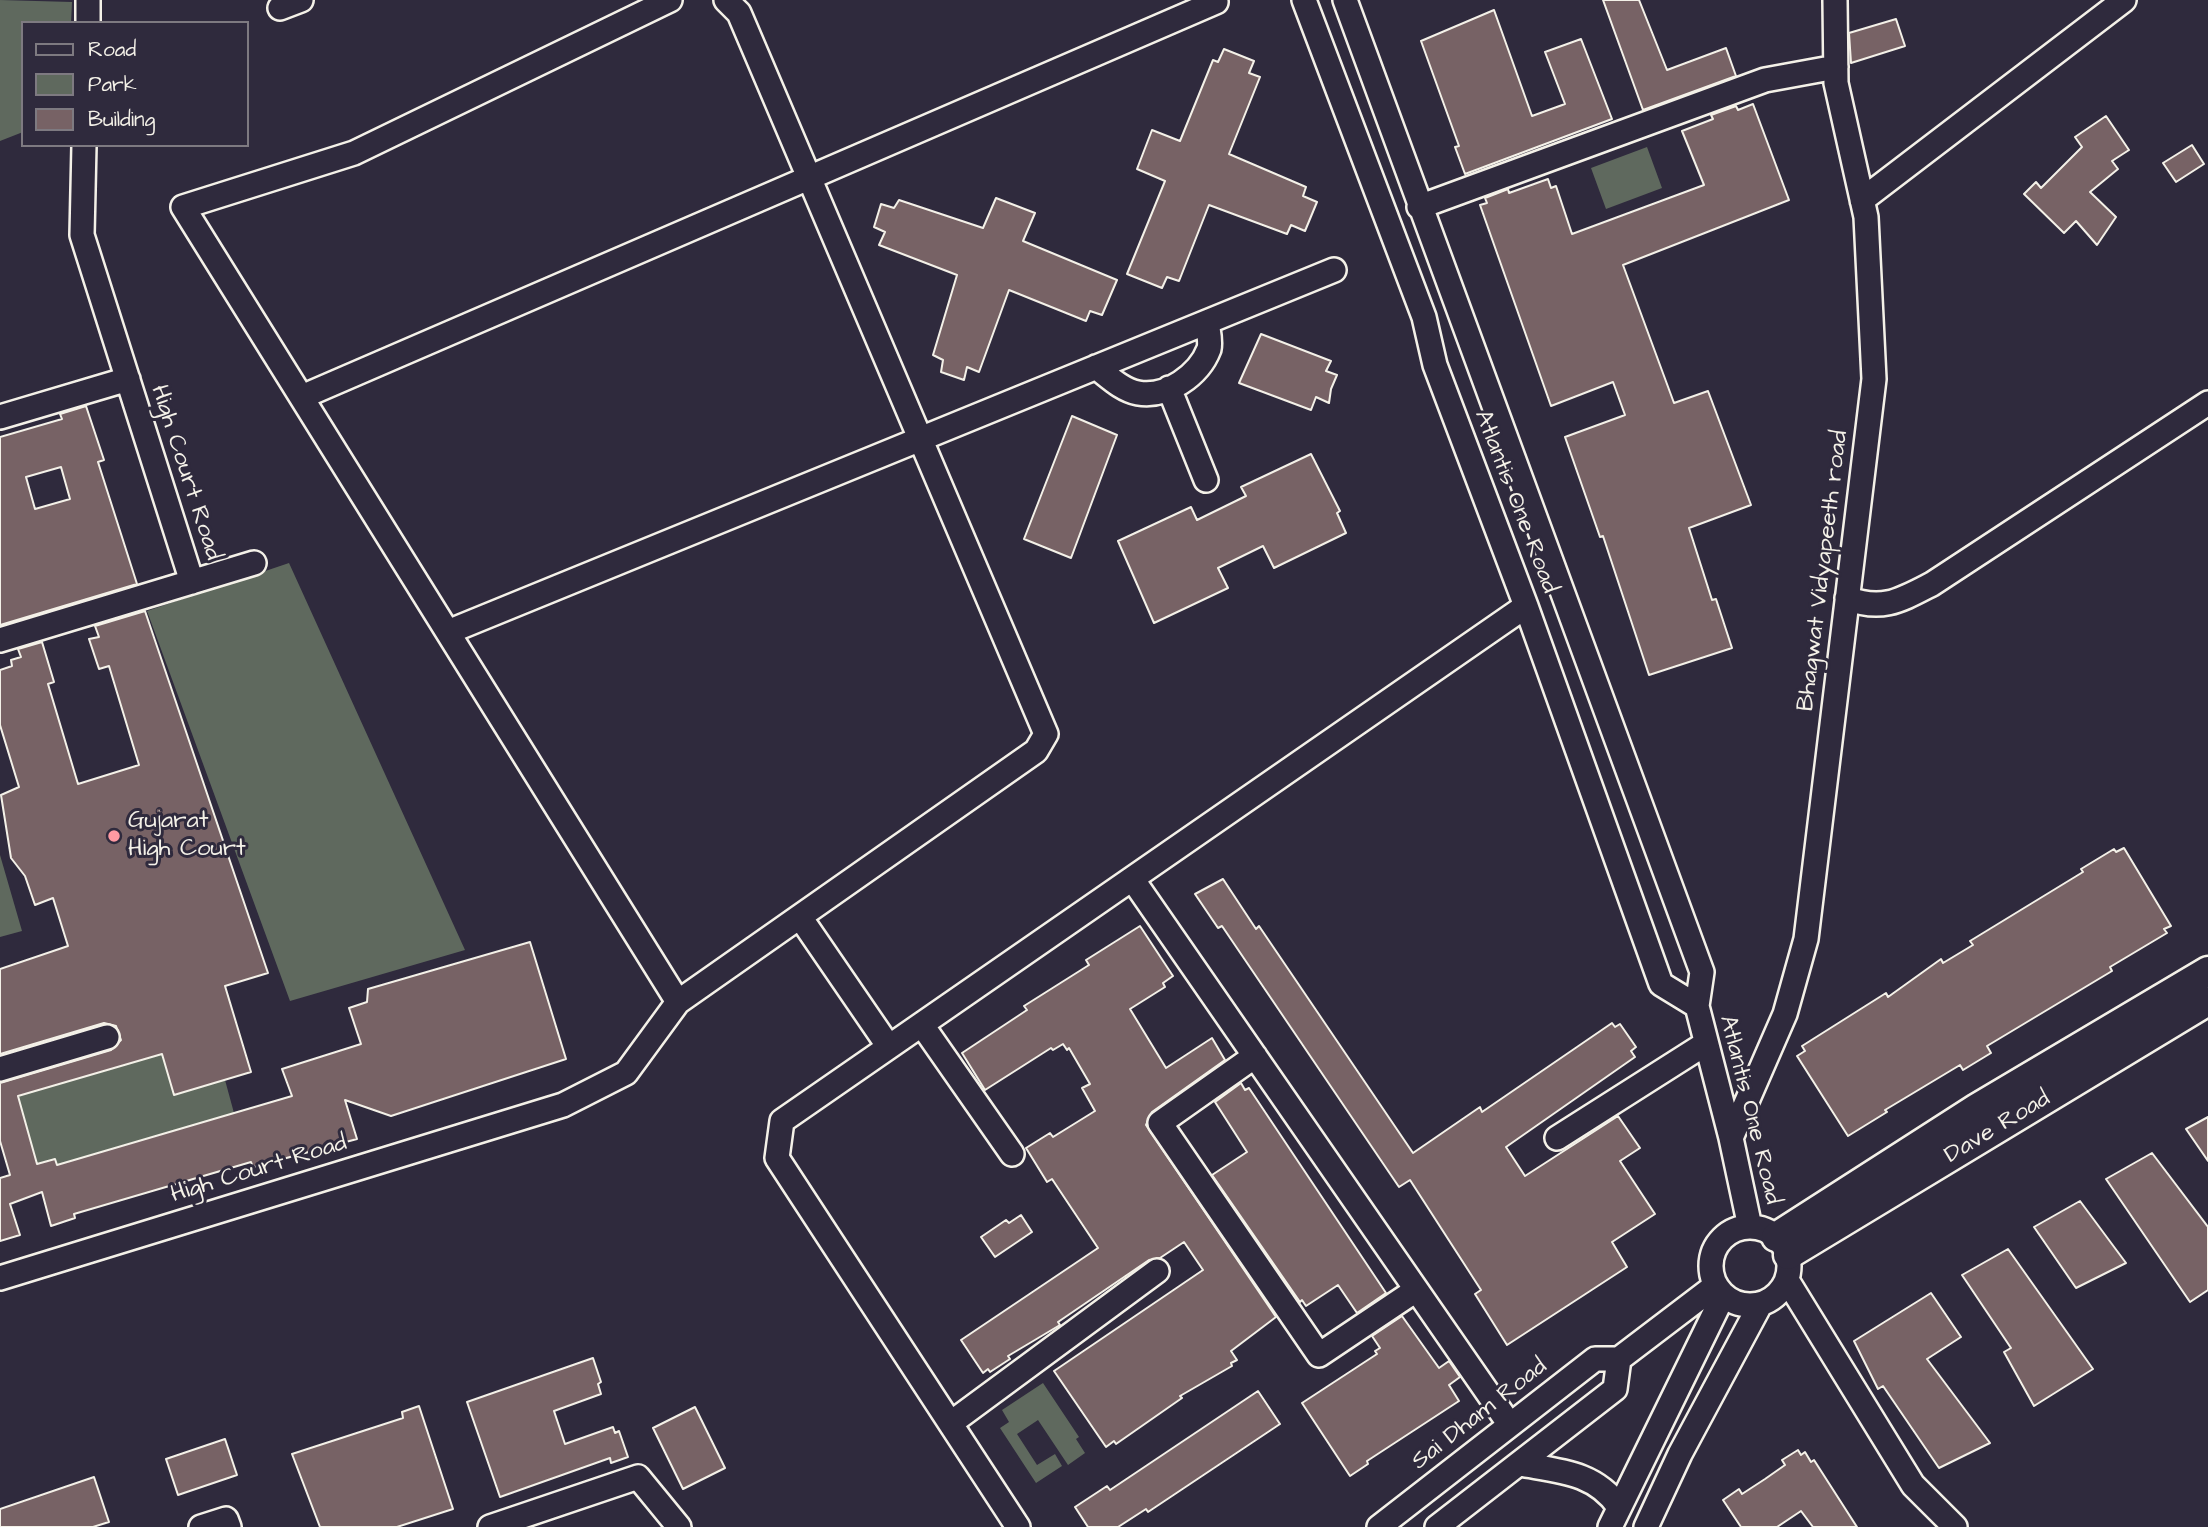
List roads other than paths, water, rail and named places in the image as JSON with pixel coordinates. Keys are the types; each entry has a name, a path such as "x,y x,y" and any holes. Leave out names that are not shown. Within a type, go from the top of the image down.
{"main road":[{"path":"1775,1250 1977,1108 2208,971"},
{"name":"Dave Road","path":"1775,1250 2208,1001"}],"street":[{"path":"88,0 88,21"},
{"path":"670,0 354,153 183,207 304,396 678,1002"},
{"path":"726,0 739,13 921,440"},
{"name":"Atlantis One Road","path":"1304,0 1424,317 1435,365 1526,606 1661,984 1697,1006"},
{"name":"Atlantis One Road","path":"1345,0 1702,972 1697,1006 1705,1044 1731,1138 1775,1250 1913,1485 1955,1527"},
{"name":"Bhagwat Vidyapeeth road","path":"1731,1138 1786,1014 1806,939 1874,379 1862,200 1836,83 1835,0"},
{"path":"1862,200 2124,0"},
{"path":"304,396 1216,2"},
{"path":"1419,207 1765,80 1836,67"},
{"name":"High Court Road","path":"84,147 82,235 192,582"},
{"path":"448,632 1334,270"},
{"path":"1096,367 1117,384 1137,393 1156,393 1179,385 1198,368 1210,346 1207,322"},
{"name":"High Court Road","path":"0,417 128,379"},
{"path":"1169,388 1206,480"},
{"path":"1847,598 1867,606 1897,601 1932,584 2208,404"},
{"name":"High Court Road","path":"0,1278 562,1105 626,1073 678,1002 1036,751 1046,734 921,440"},
{"name":"High Court Road","path":"0,640 254,563"},
{"path":"1018,1527 777,1158 782,1121 1526,606"},
{"path":"1133,880 1510,1424"},
{"path":"800,917 889,1047"},
{"path":"922,1026 1012,1154"},
{"path":"0,1069 107,1037"},
{"path":"1557,1138 1705,1044"},
{"path":"1255,1056 1160,1123 1319,1355 1416,1290"},
{"path":"1646,1527 1680,1454 1760,1305 1781,1291 1775,1250 1737,1229 1716,1246 1710,1259 1719,1291 1735,1304 1760,1305"},
{"path":"951,1423 1157,1271"},
{"path":"1615,1517 1719,1291"},
{"name":"Sai Dham Road","path":"1379,1527 1595,1359 1619,1359 1719,1291"},
{"path":"1437,1527 1615,1389 1619,1359"},
{"path":"1520,1464 1580,1474 1608,1491 1615,1517"},
{"path":"489,1527 638,1477 680,1527"},
{"path":"201,1527 226,1519 229,1527"}],"place":[{"name":"Gujarat High Court","path":"114,836"}]}
